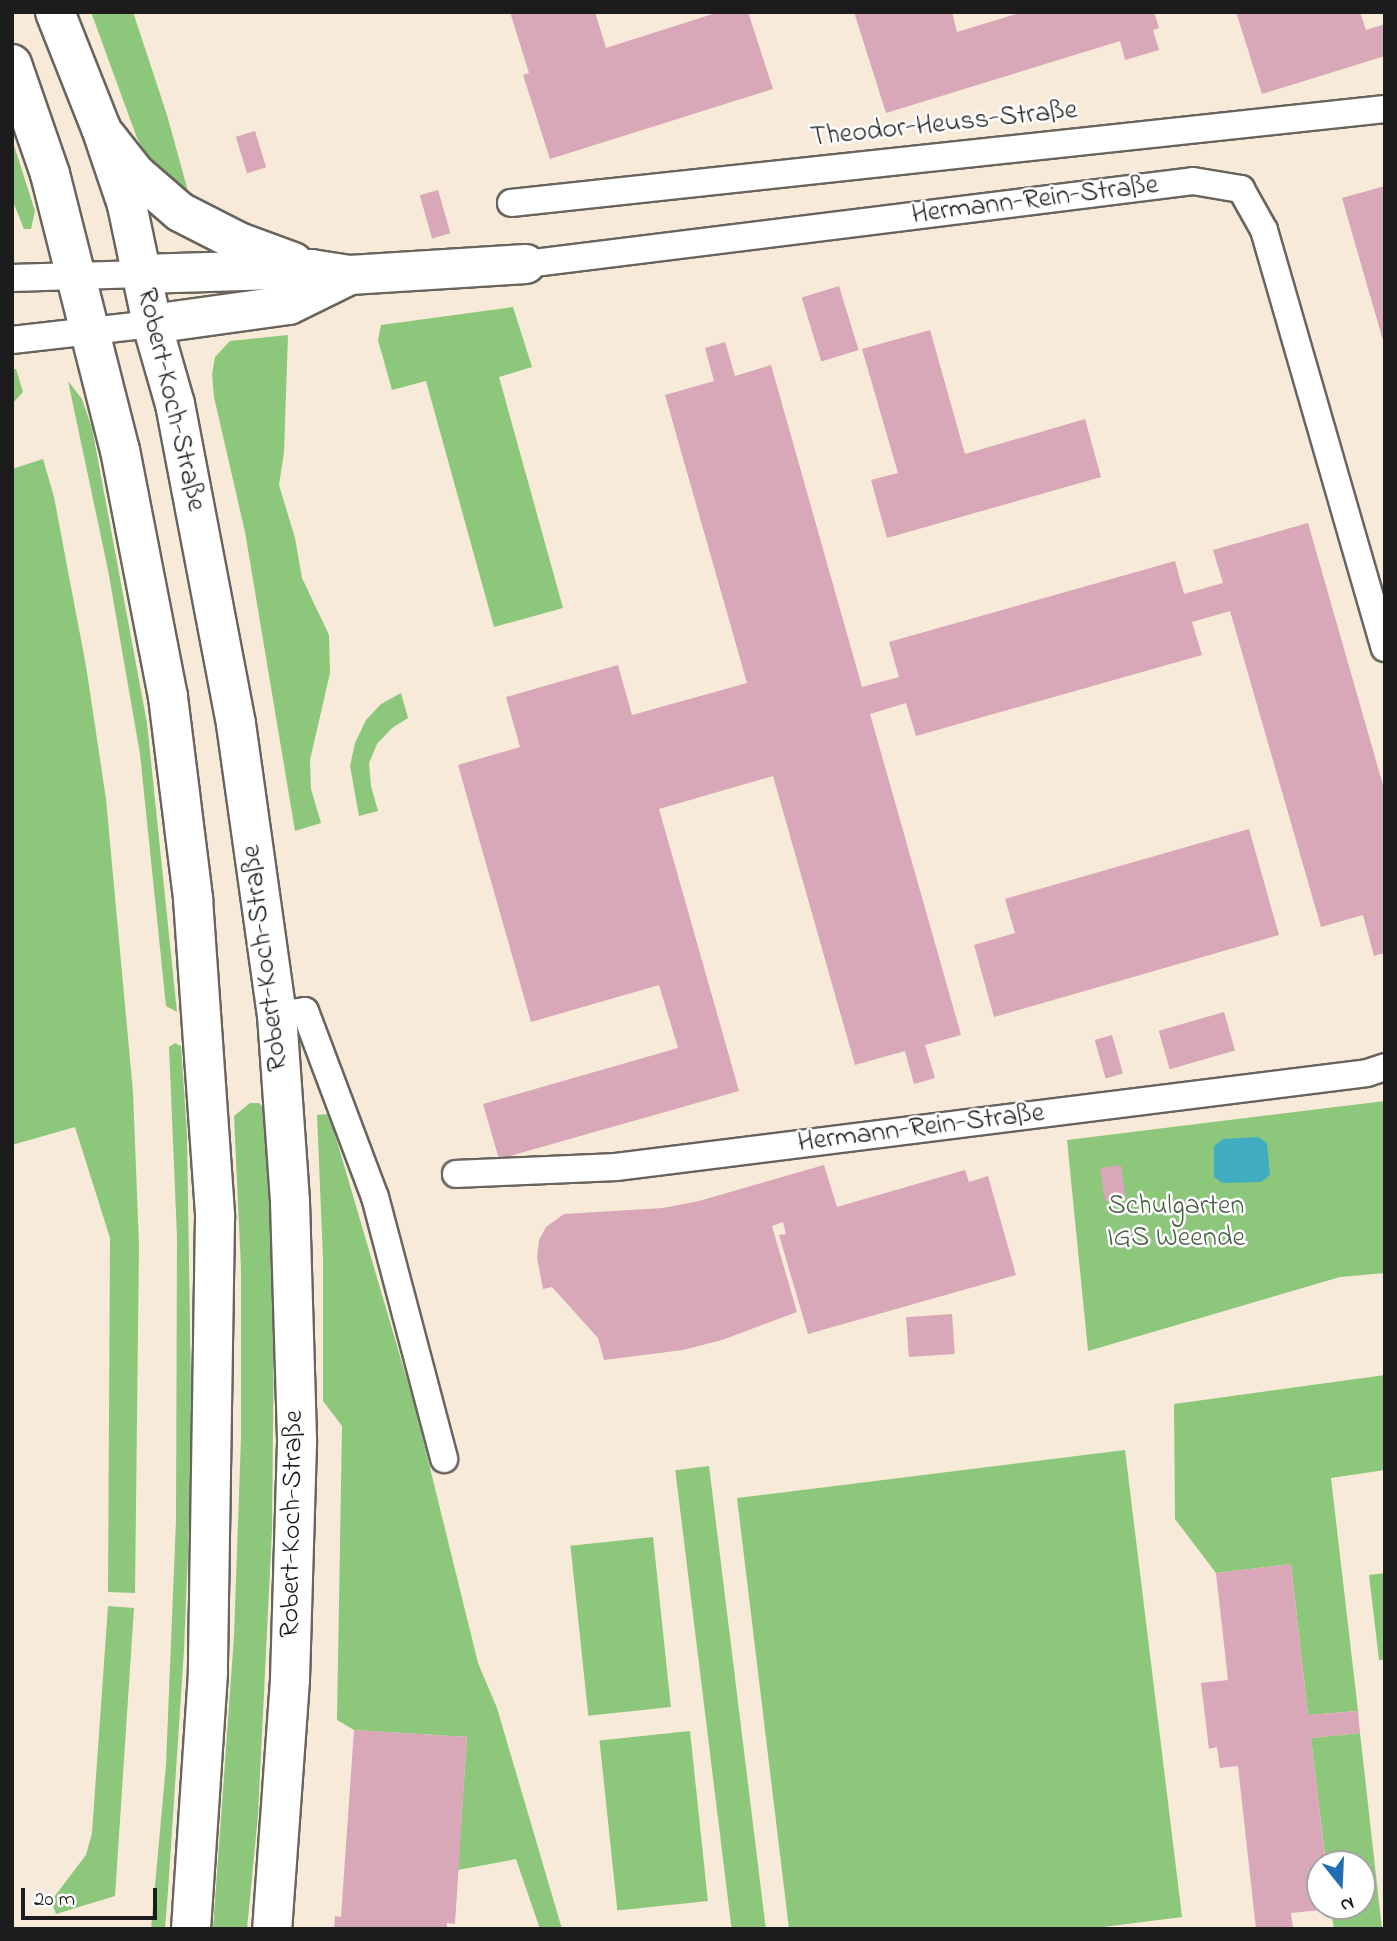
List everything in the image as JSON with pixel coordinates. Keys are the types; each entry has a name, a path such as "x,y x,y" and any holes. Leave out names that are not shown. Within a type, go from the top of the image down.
{"street":[{"name":"Robert-Koch-Straße","path":"55,12 101,128 127,205 152,324 175,404 236,724 276,1015 290,1202 297,1443 290,1680 272,1929"},
{"path":"12,64 50,174 120,450 168,697 193,899 215,1217 208,1672 191,1929"},
{"name":"Hermann-Rein-Straße","path":"101,128 136,174 180,212 239,242 311,269"},
{"name":"Hermann-Rein-Straße","path":"141,274 311,269 350,275 526,264"},
{"name":"Hermann-Rein-Straße","path":"152,324 289,305 350,275"}],"lane":[{"name":"Theodor-Heuss-Straße","path":"510,203 1385,109"},
{"name":"Hermann-Rein-Straße","path":"526,264 1193,181 1241,190 1264,230 1385,648"},
{"path":"12,278 141,274"},
{"path":"12,340 152,324"},
{"path":"276,1015 305,1011 370,1185 444,1459"},
{"name":"Hermann-Rein-Straße","path":"456,1174 616,1167 1367,1073 1385,1068"}],"green space":[{"path":"91,12 133,12 167,115 191,202 156,171 137,138"},
{"path":"12,139 35,211 31,229 24,229 12,199"},
{"path":"513,307 532,367 499,377 563,608 494,627 426,381 392,390 378,340 381,325"},
{"path":"288,335 284,452 279,485 295,538 302,578 329,635 330,673 310,760 311,789 321,823 295,831 245,532 214,397 212,374 215,357 230,341"},
{"path":"16,369 23,392 12,404 12,370"},
{"path":"68,381 82,399 92,428 147,723 177,1012 166,1006 140,754 108,570"},
{"path":"43,459 54,497 86,666 106,799 133,1092 139,1245 135,1593 108,1592 110,1238 75,1127 12,1145 12,469"},
{"path":"401,693 408,718 392,728 377,744 369,763 371,786 378,811 359,816 350,766 355,743 366,720 381,704"},
{"path":"175,1043 181,1046 187,1134 192,1454 184,1650 165,1929 151,1929 166,1765 176,1520 177,1237 169,1047"},
{"name":"Schulgarten IGS Weende","path":"1385,1101 1385,1273 1340,1277 1088,1351 1067,1140"},
{"path":"250,1103 259,1103 268,1113 274,1324 272,1530 258,1815 247,1929 213,1929 234,1636 241,1438 241,1269 234,1116"},
{"path":"329,1114 415,1407 478,1663 497,1708 562,1929 540,1929 516,1859 458,1870 467,1737 354,1730 337,1720 342,1426 323,1401 323,1259 317,1115"},
{"path":"1385,1375 1385,1470 1331,1478 1358,1711 1308,1715 1291,1564 1216,1573 1175,1519 1174,1404"},
{"path":"1125,1450 1182,1917 1088,1929 789,1929 737,1498"},
{"path":"709,1466 766,1929 732,1929 675,1470"},
{"path":"653,1537 671,1707 588,1716 570,1546"},
{"path":"1385,1573 1385,1660 1379,1660 1369,1575"},
{"path":"108,1606 134,1608 115,1896 56,1914 51,1901 86,1855 92,1833"},
{"path":"690,1731 708,1901 617,1911 599,1741"},
{"path":"1360,1733 1373,1850 1324,1850 1311,1738"},
{"path":"1376,1876 1382,1929 1334,1929 1332,1920 1376,1920"}],"water":[{"path":"1258,1137 1267,1143 1270,1175 1261,1182 1222,1183 1214,1177 1214,1146 1223,1139"}],"building":[{"path":"510,12 595,12 606,48 719,12 748,12 773,89 550,159 523,75 529,73"},
{"path":"854,12 952,12 957,32 1023,12 1154,12 1159,28 1153,30 1159,50 1125,60 1120,41 886,113"},
{"path":"1236,12 1360,12 1366,30 1385,24 1385,56 1262,94"},
{"path":"255,131 266,167 247,173 236,137"},
{"path":"1385,186 1385,344 1384,344 1342,198"},
{"path":"438,190 450,233 432,238 420,195"},
{"path":"839,286 859,350 821,361 802,297"},
{"path":"930,330 965,454 1085,419 1101,477 887,538 871,480 898,473 862,349"},
{"path":"725,342 735,376 771,365 862,687 899,677 889,642 1175,561 1184,594 1223,583 1213,550 1308,523 1385,792 1385,953 1374,956 1363,915 1321,927 1230,611 1192,622 1202,655 916,736 906,703 870,714 961,1035 925,1045 935,1078 914,1084 905,1051 855,1065 773,776 659,809 739,1091 499,1159 483,1104 678,1048 659,985 531,1022 458,765 520,747 506,697 618,665 632,715 747,683 665,395 714,381 705,348"},
{"path":"1249,829 1279,935 994,1017 974,945 1015,933 1005,899"},
{"path":"1224,1012 1235,1050 1170,1069 1159,1031"},
{"path":"1112,1035 1123,1073 1106,1078 1095,1040"},
{"path":"824,1165 837,1207 965,1170 969,1182 988,1176 1016,1275 808,1334 779,1235 786,1234 783,1222 772,1226 797,1312 722,1340 683,1350 604,1360 598,1338 552,1287 543,1289 537,1258 539,1240 546,1227 564,1214 663,1208 699,1201"},
{"path":"1121,1165 1126,1199 1105,1202 1100,1168"},
{"path":"952,1314 955,1354 909,1357 906,1317"},
{"path":"1291,1564 1308,1715 1358,1711 1360,1733 1311,1738 1324,1850 1306,1850 1306,1912 1291,1913 1293,1929 1256,1929 1238,1766 1220,1768 1217,1747 1209,1749 1201,1683 1228,1680 1216,1573"},
{"path":"354,1730 467,1737 455,1924 447,1923 447,1929 334,1929 335,1916 341,1917"}]}
